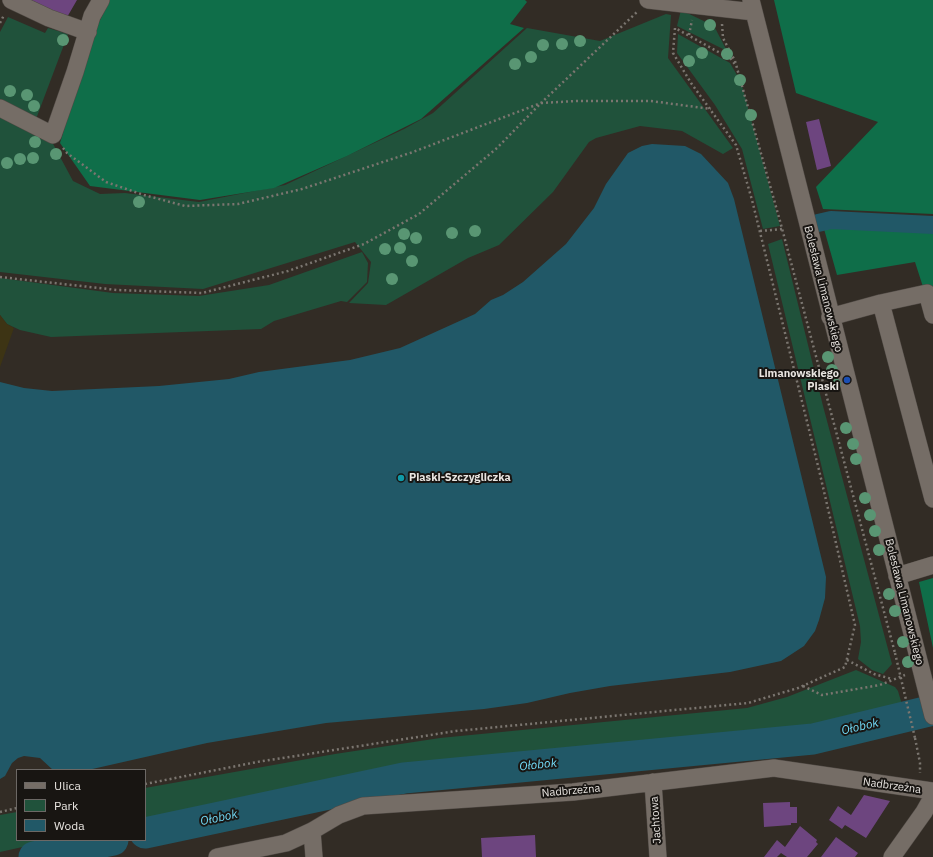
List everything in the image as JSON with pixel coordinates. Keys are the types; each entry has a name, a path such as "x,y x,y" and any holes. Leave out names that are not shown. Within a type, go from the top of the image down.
{"street":[{"path":"12,0 49,18 88,32"},
{"path":"0,108 53,135 75,72 92,16 101,0"},
{"path":"649,0 722,9 752,6"},
{"name":"Bolesława Limanowskiego","path":"752,6 830,317 933,716"},
{"path":"830,317 881,303 927,293 933,315"},
{"path":"881,303 933,499"},
{"path":"897,576 933,565"},
{"name":"Nadbrzeżna","path":"217,857 286,843 312,831 339,815 363,806 573,792 774,768 933,791"},
{"name":"Jachtowa","path":"653,782 658,857"},
{"path":"898,855 933,796"},
{"path":"312,831 314,857"}],"path":[{"path":"0,277 117,290 202,293 288,271 364,244 419,214 497,148 541,103 649,0"},
{"path":"722,9 723,38 737,67 780,221 895,653 915,738"},
{"path":"146,784 258,762 456,731 748,703 802,686 845,667 855,625 760,232 736,145 691,83 673,53 675,28 731,59 737,67"},
{"path":"53,135 67,153 106,182 144,196 185,206 238,204 302,190 413,152 541,103 577,101 651,101 711,109"},
{"path":"760,232 783,229"},
{"path":"847,660 874,674 892,679"},
{"path":"802,686 822,695 880,684 892,679 922,671"},
{"path":"0,812 16,808"}],"green space":[{"path":"110,0 525,0 527,2 510,24 524,28 421,119 347,156 274,188 200,200 90,186 60,143 98,24"},
{"path":"774,0 933,0 933,214 823,209 816,187 878,122 796,93"},
{"path":"681,10 714,26 727,51 677,26"},
{"path":"666,14 671,15 668,58 733,148 723,154 682,131 640,126 596,138 589,142 553,192 499,245 468,258 386,305 349,303 368,283 371,262 355,242 203,289 105,284 0,272 0,111 51,140 73,181 100,194 125,193 199,202 285,185 404,129 433,113 527,28 600,41"},
{"path":"8,17 45,33 48,28 68,34 36,119 0,100 0,32"},
{"path":"678,34 730,63 741,82 780,226 763,229 742,149 715,105 677,53"},
{"path":"841,227 933,232 933,318 915,262 837,275 824,229"},
{"path":"782,239 823,406 892,664 883,674 872,670 858,659 861,642 860,626 768,244"},
{"path":"362,252 368,263 367,282 347,302 341,301 274,321 261,329 51,337 20,330 7,324 0,315 0,278 113,293 199,296 269,285"},
{"path":"933,578 933,648 919,582"},
{"path":"856,670 895,687 898,691 903,708 829,723 414,768 330,782 146,820 146,788 335,754 440,738 747,708 787,697"},
{"path":"16,812 16,841 50,841 0,852 0,815"}],"sand":[{"path":"0,315 7,324 14,328 0,367"}],"water":[{"name":"Piaski-Szczygliczka","path":"652,144 685,146 701,154 728,183 734,199 826,577 825,598 819,620 815,631 804,646 781,661 730,672 610,686 527,703 484,709 326,723 207,743 92,769 52,769 40,758 24,756 18,758 12,763 5,776 0,779 0,382 24,388 52,391 159,386 229,379 259,372 350,360 400,348 475,314 491,300 503,295 523,282 566,244 594,208 606,184 628,153 642,146"}],"building":[{"path":"31,0 77,0 66,19"},
{"path":"819,119 831,166 817,170 806,122"},
{"path":"864,795 890,801 866,838 845,825 842,829 829,820 838,806 851,815"},
{"path":"790,802 790,807 797,807 797,823 791,823 791,825 764,827 763,803"},
{"path":"800,826 817,840 816,842 818,844 807,857 787,857 781,853 777,857 764,857 777,840 785,847"},
{"path":"535,835 536,857 482,857 481,838"},
{"path":"836,837 858,853 855,857 821,857"}],"waterway":[{"path":"818,223 831,220 933,225"},
{"name":"Ołobok","path":"146,833 404,778 813,739 933,710"},
{"name":"Ołobok","path":"34,857 108,841"}],"place":[{"name":"Limanowskiego Piaski","path":"847,380"},
{"name":"Piaski-Szczygliczka","path":"401,478"}]}
